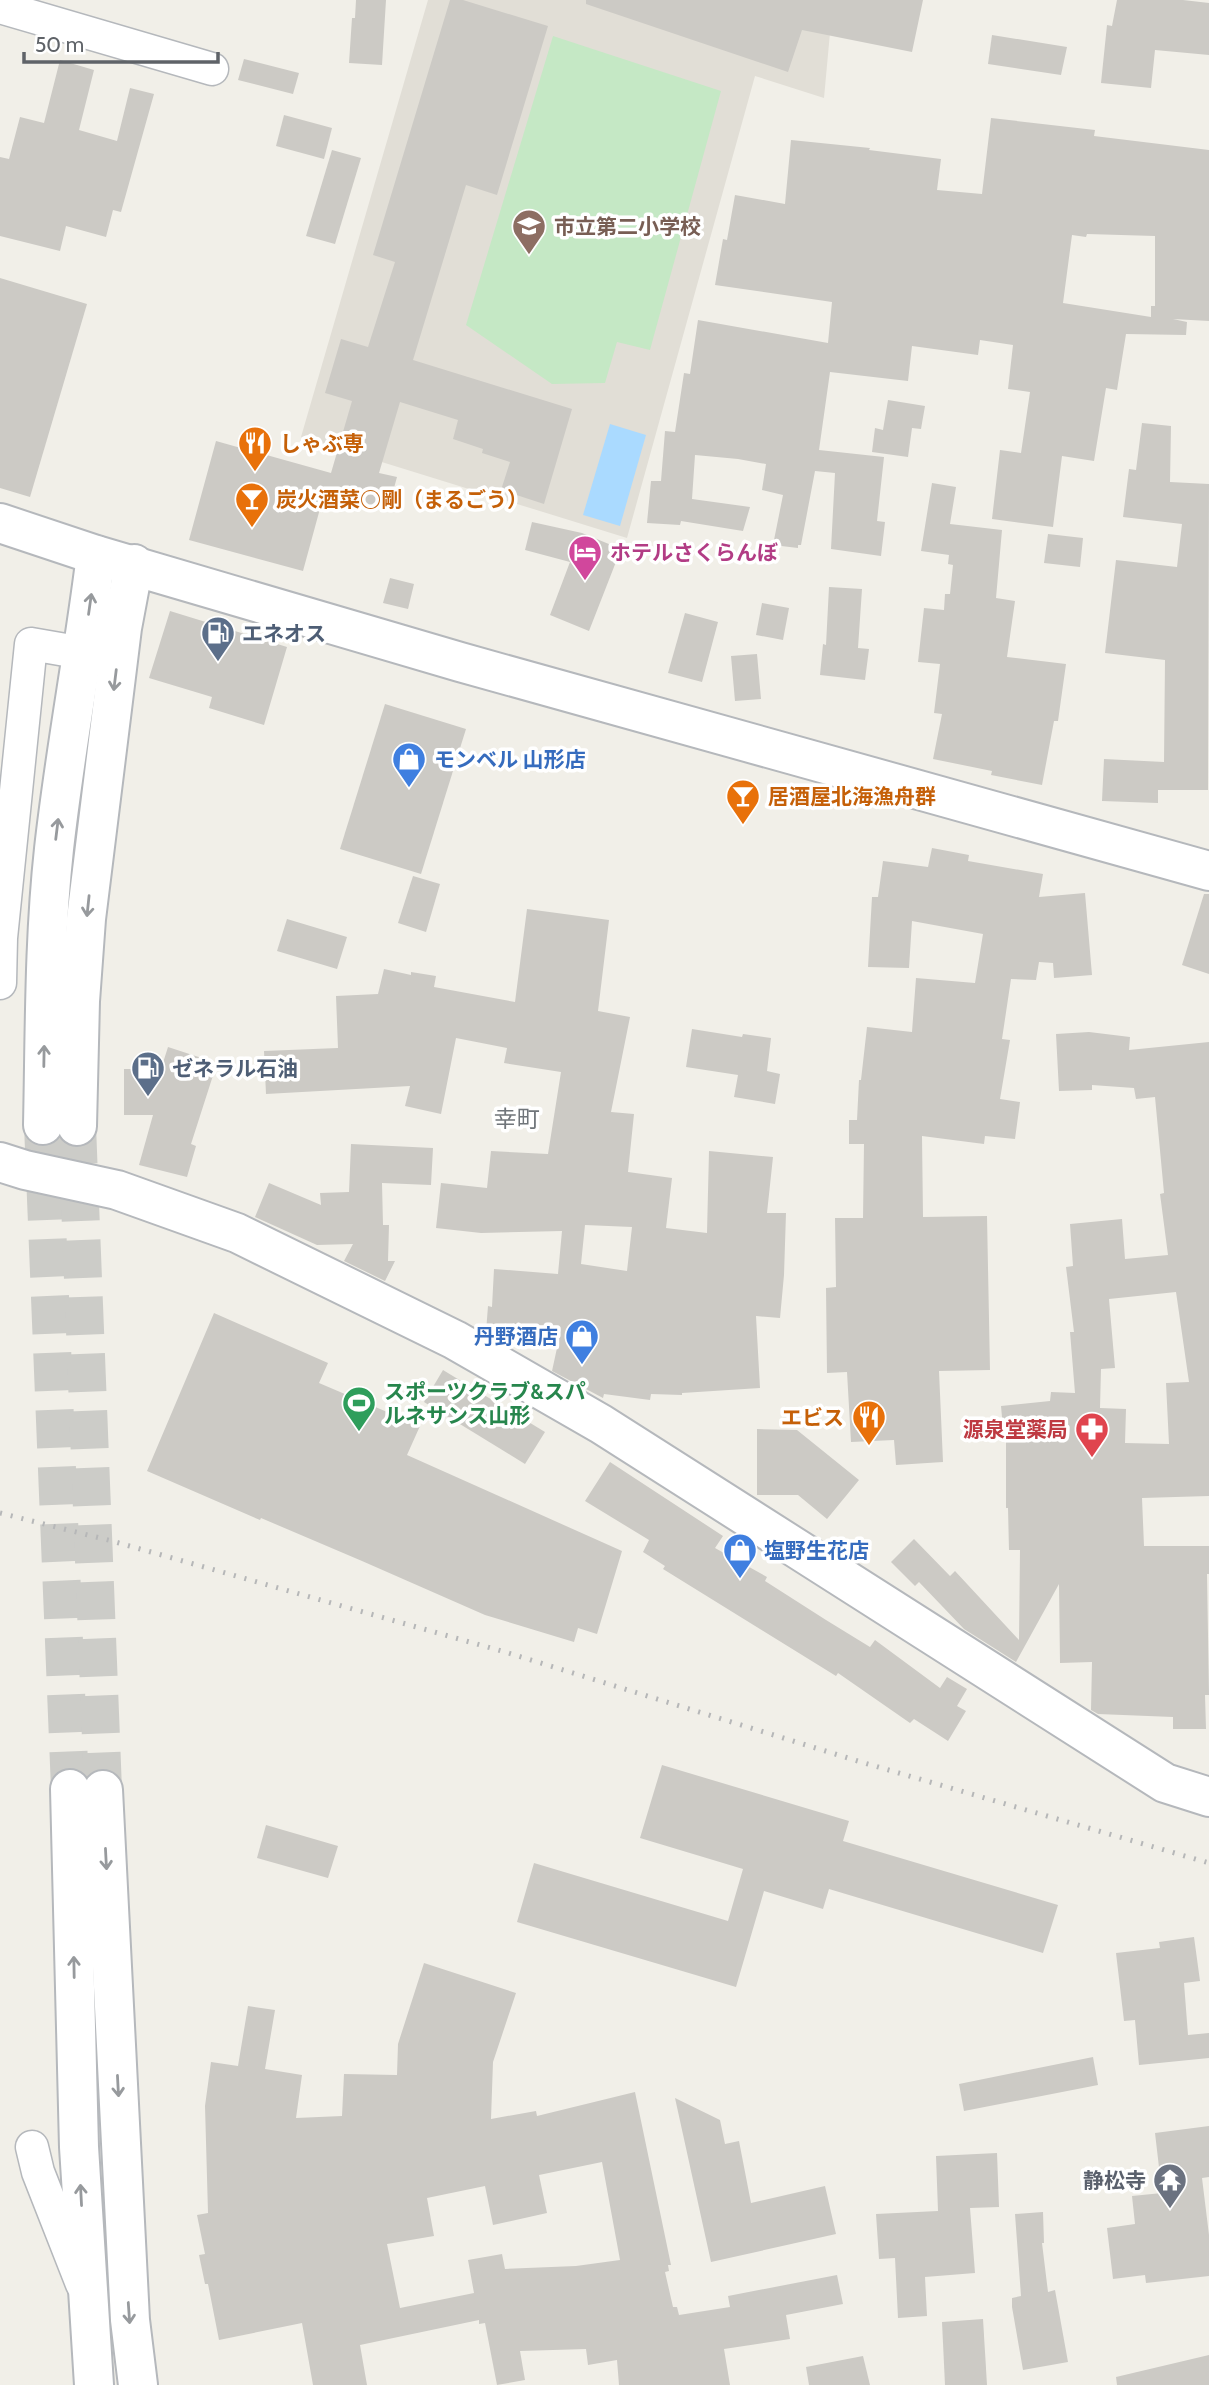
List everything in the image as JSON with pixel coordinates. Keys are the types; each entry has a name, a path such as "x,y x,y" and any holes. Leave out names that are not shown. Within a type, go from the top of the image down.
{"street":[{"path":"0,7 212,69"},
{"path":"0,523 96,555 460,662 1209,871"},
{"path":"96,555 65,759 54,852 45,1004 60,1125 80,1001 86,919 122,628 134,564"},
{"path":"0,983 1,938 31,644 83,653"},
{"path":"0,1162 24,1170 117,1190 237,1233 455,1340 601,1424 1165,1783 1209,1797"},
{"path":"94,2385 79,2147 86,1790 130,2320 138,2385"}],"shaded area":[{"name":"市立第二小学校","path":"428,0 833,0 824,98 755,76 627,538 301,437"}],"green space":[{"path":"553,36 721,91 650,350 617,342 605,383 552,384 466,325"}],"water":[{"path":"610,424 646,435 620,526 583,515"}],"building":[{"path":"356,0 386,0 382,65 349,63"},
{"path":"450,0 463,0 548,26 497,195 466,185 413,360 572,409 544,504 501,490 510,462 482,453 483,449 453,439 458,420 400,402 379,473 397,477 388,510 324,494 303,571 189,540 216,441 331,473 352,401 325,393 341,339 368,347 395,262 373,255"},
{"path":"586,0 923,0 912,52 802,30 788,72 586,4"},
{"path":"1117,0 1183,0 1209,3 1209,55 1155,50 1151,88 1101,83 1107,25 1112,26"},
{"path":"992,35 1067,47 1061,75 988,64"},
{"path":"244,59 299,73 293,94 238,80"},
{"path":"60,60 94,70 79,130 117,141 130,88 154,94 121,212 113,210 106,237 66,226 60,251 0,236 0,157 9,159 20,117 44,123"},
{"path":"284,115 332,128 324,159 276,146"},
{"path":"991,118 1095,130 1094,136 1209,150 1209,321 1173,319 1187,322 1186,335 1126,334 1117,390 1106,388 1094,461 1062,456 1053,527 992,519 1000,450 1021,453 1030,392 1008,389 1013,345 980,340 978,355 912,346 908,381 830,372 819,450 884,457 877,521 885,522 881,556 831,549 835,473 815,471 801,545 798,545 798,548 773,545 783,495 762,490 766,464 738,459 695,455 692,499 750,507 743,531 681,521 680,525 647,523 651,481 661,481 665,431 675,432 684,373 690,374 698,320 828,343 832,302 715,285 723,239 727,240 735,195 785,204 791,140 941,159 937,190 982,194","holes":["1072,235 1155,236 1155,306 1151,306 1151,317 1063,303"]},
{"path":"332,150 361,158 335,244 306,236"},
{"path":"0,278 87,304 30,497 0,488"},
{"path":"888,400 925,406 921,429 912,428 908,457 872,452 875,428 883,430"},
{"path":"1142,423 1171,426 1170,482 1209,484 1208,790 1158,790 1158,803 1102,801 1104,759 1164,762 1165,660 1105,653 1116,560 1177,567 1182,524 1123,517 1129,469 1136,470"},
{"path":"932,483 956,487 950,524 1002,530 996,598 1015,601 1007,657 1066,664 1058,721 1054,721 1042,785 991,775 992,771 933,759 942,714 934,713 940,664 918,662 924,608 944,610 945,594 950,594 953,565 948,564 949,555 921,551"},
{"name":"ホテルさくらんぼ","path":"532,522 582,533 621,549 589,631 550,615 570,562 525,550"},
{"path":"1048,534 1083,538 1080,567 1044,563"},
{"path":"390,578 414,584 408,609 383,603"},
{"path":"829,587 862,589 858,648 869,649 865,680 820,675 823,644 826,645"},
{"path":"762,603 789,608 783,640 756,635"},
{"path":"170,611 287,647 264,725 209,708 212,697 149,678"},
{"path":"685,613 718,622 702,682 668,673"},
{"path":"757,654 761,699 735,701 731,656"},
{"path":"385,704 466,729 421,874 340,849"},
{"path":"932,848 969,855 968,861 1043,874 1039,897 1085,893 1092,975 1054,978 1053,963 1039,962 1036,980 1011,979 1002,1039 1010,1040 1000,1099 1020,1102 1015,1139 985,1136 984,1144 922,1136 923,1217 987,1216 990,1370 939,1371 943,1462 896,1465 894,1440 851,1442 847,1372 827,1373 826,1288 836,1287 835,1218 863,1218 864,1144 849,1144 849,1120 857,1120 859,1080 867,1027 912,1032 916,978 975,983 983,934 912,921 909,968 868,967 872,897 878,897 883,861 928,867"},
{"path":"413,876 440,884 426,932 398,923"},
{"path":"1204,894 1209,894 1209,974 1182,965"},
{"path":"527,909 609,920 598,1011 630,1017 611,1112 634,1114 628,1172 672,1178 666,1228 707,1233 709,1151 773,1157 767,1213 786,1213 784,1275 780,1318 756,1316 760,1388 682,1395 651,1394 650,1400 604,1394 603,1398 552,1371 557,1348 506,1344 486,1332 488,1306 492,1307 494,1269 558,1274 562,1231 481,1233 436,1228 441,1183 487,1188 491,1151 548,1154 561,1072 504,1063 507,1048 456,1038 441,1114 405,1106 410,1086 266,1094 264,1051 338,1048 336,996 378,994 384,969 411,975 411,972 436,976 434,987 515,1002","holes":["585,1225 632,1227 627,1271 581,1264"]},
{"path":"287,919 347,937 337,969 277,951"},
{"path":"692,1029 742,1037 743,1034 771,1038 767,1071 780,1074 775,1104 734,1097 738,1075 686,1067"},
{"path":"1089,1032 1130,1037 1129,1050 1209,1042 1209,1496 1142,1498 1144,1546 1209,1546 1209,1695 1205,1695 1206,1729 1173,1729 1173,1717 1098,1714 1091,1710 1092,1662 1060,1663 1059,1584 1016,1662 964,1629 919,1582 915,1586 891,1562 914,1539 950,1576 955,1571 1019,1640 1020,1550 1009,1550 1006,1439 1001,1406 1050,1401 1051,1392 1075,1393 1070,1332 1074,1332 1066,1267 1073,1266 1070,1224 1122,1219 1125,1259 1168,1255 1160,1194 1164,1193 1155,1097 1136,1099 1134,1088 1092,1085 1092,1090 1059,1091 1056,1034","holes":["1176,1292 1189,1382 1166,1383 1169,1444 1125,1443 1126,1409 1100,1408 1101,1369 1115,1368 1109,1299"]},
{"path":"168,1047 217,1063 191,1144 196,1146 187,1177 139,1165 153,1115 124,1115 124,1069 161,1069"},
{"path":"351,1144 433,1148 431,1185 382,1183 383,1225 389,1225 388,1261 395,1261 385,1281 344,1261 353,1244 317,1245 255,1217 269,1183 321,1205 320,1193 349,1192"},
{"path":"214,1313 328,1363 319,1383 420,1426 407,1455 622,1551 597,1634 578,1628 574,1642 485,1615 147,1471"},
{"path":"443,1370 545,1432 525,1464 424,1402"},
{"path":"757,1429 797,1430 859,1480 827,1519 798,1495 757,1495"},
{"path":"610,1462 723,1536 715,1548 767,1577 765,1581 826,1620 870,1647 875,1640 940,1688 947,1677 967,1689 957,1706 966,1711 948,1741 914,1719 910,1723 838,1673 836,1676 663,1569 665,1566 643,1552 649,1540 585,1501"},
{"path":"662,1765 849,1821 843,1841 1058,1905 1043,1953 829,1889 823,1909 764,1891 736,1987 517,1922 534,1863 728,1921 743,1869 640,1838"},
{"path":"266,1825 338,1846 328,1878 257,1858"},
{"path":"1194,1937 1200,1981 1184,1983 1188,2035 1209,2033 1209,2058 1139,2065 1135,2020 1124,2021 1116,1953 1160,1948 1159,1942"},
{"path":"424,1963 516,1993 493,2062 491,2119 536,2111 537,2116 635,2092 671,2265 668,2265 669,2271 665,2272 673,2307 677,2307 679,2315 730,2307 728,2296 837,2275 843,2304 786,2315 790,2339 724,2349 730,2385 619,2385 617,2360 588,2365 586,2349 520,2351 525,2380 497,2385 485,2323 479,2324 479,2320 360,2345 367,2385 313,2385 302,2323 219,2340 208,2284 205,2284 199,2255 205,2254 197,2215 208,2213 205,2106 211,2062 238,2066 248,2006 275,2010 265,2069 302,2075 296,2118 342,2116 344,2074 397,2075 398,2044","holes":["602,2162 620,2260 576,2266 505,2269 502,2254 468,2260 474,2293 400,2308 387,2244 434,2236 427,2198 485,2186 493,2225 547,2213 539,2175"]},
{"path":"1093,2057 1098,2085 964,2111 959,2084"},
{"path":"675,2098 720,2120 725,2144 739,2141 751,2203 825,2186 836,2234 711,2262"},
{"name":"静松寺","path":"1209,2126 1209,2177 1202,2178 1209,2235 1209,2276 1146,2283 1145,2275 1113,2279 1107,2228 1135,2224 1132,2196 1162,2193 1155,2133"},
{"path":"997,2153 999,2207 970,2208 975,2273 925,2277 927,2316 898,2318 895,2258 879,2259 876,2214 938,2211 936,2156"},
{"path":"1043,2212 1042,2243 1048,2292 1055,2290 1068,2362 1023,2370 1012,2307 1012,2298 1021,2296 1015,2214"},
{"path":"983,2319 987,2385 945,2385 942,2322"},
{"path":"1209,2355 1209,2385 1117,2385 1116,2377"},
{"path":"863,2356 870,2385 809,2385 806,2367"}],"tunnel":[{"path":"43,1125 70,1789"},
{"path":"77,1126 103,1790"}],"railway":[{"path":"0,1513 112,1541 505,1652 861,1762 1209,1863"}],"place":[{"name":"市立第二小学校","path":"529,256"},
{"name":"しゃぶ専","path":"255,473"},
{"name":"炭火酒菜○剛（まるごう）","path":"252,529"},
{"name":"ホテルさくらんぼ","path":"585,582"},
{"name":"エネオス","path":"218,663"},
{"name":"モンベル 山形店","path":"409,789"},
{"name":"居酒屋北海漁舟群","path":"743,826"},
{"name":"ゼネラル石油","path":"148,1098"},
{"name":"丹野酒店","path":"582,1366"},
{"name":"スポーツクラブ&スパ ルネサンス山形","path":"359,1433"},
{"name":"エビス","path":"869,1447"},
{"name":"源泉堂薬局","path":"1092,1459"},
{"name":"塩野生花店","path":"740,1580"},
{"name":"静松寺","path":"1170,2210"}],"district":[{"name":"幸町","path":"517,1119"}]}
